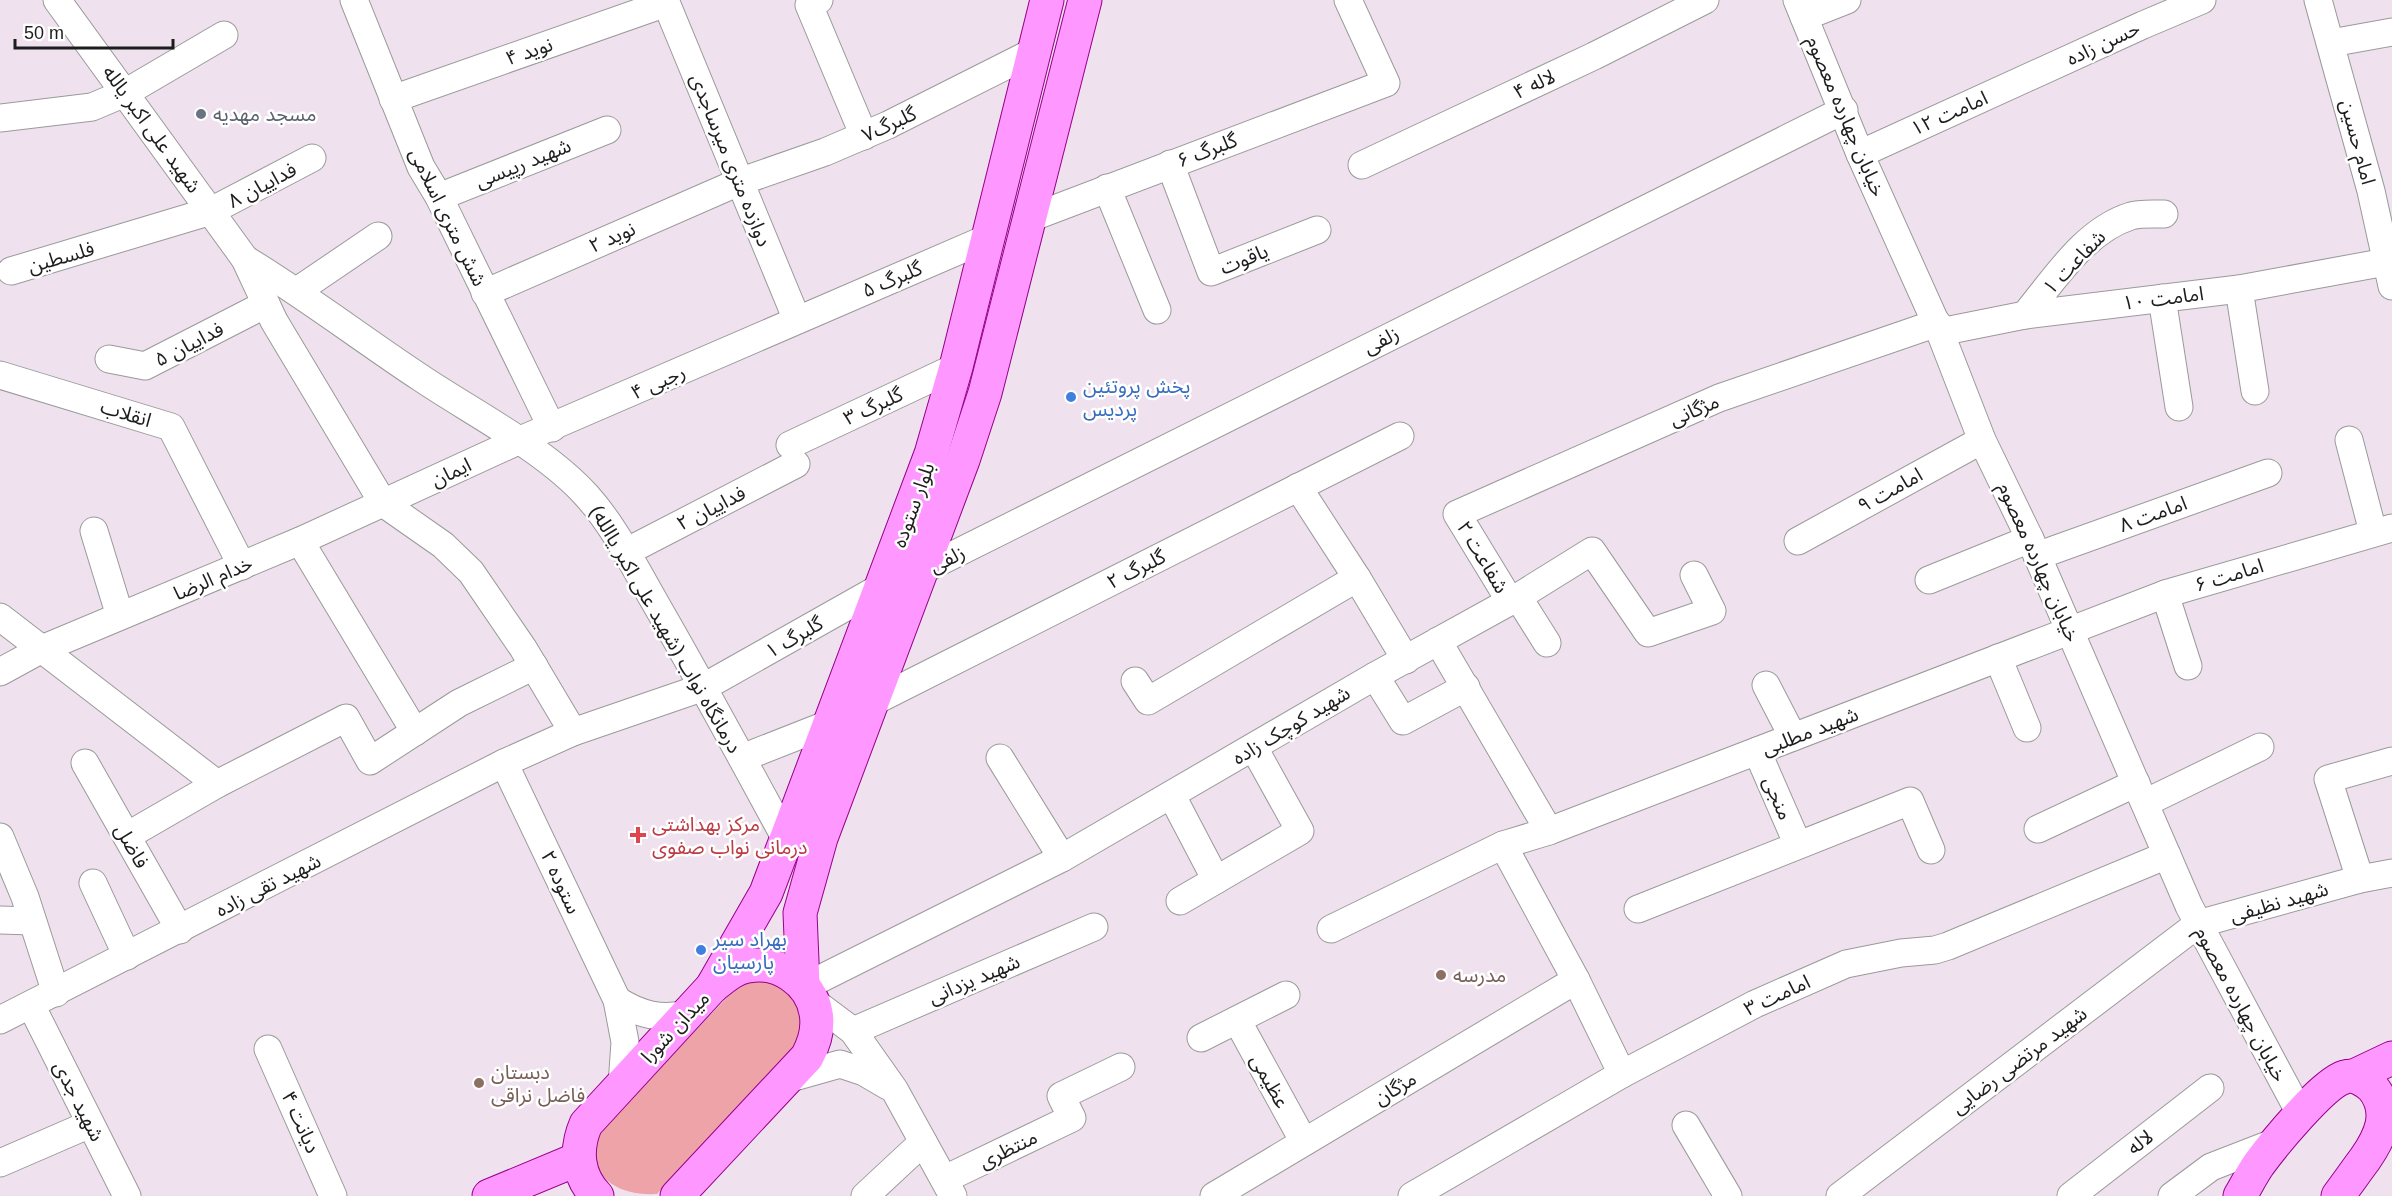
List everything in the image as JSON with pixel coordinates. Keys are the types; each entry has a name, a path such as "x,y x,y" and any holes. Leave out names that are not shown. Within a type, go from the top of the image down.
{"main road":[{"name":"بلوار ستوده","path":"712,987 766,893 931,454 956,367 1047,0"},
{"name":"بلوار ستوده","path":"808,993 800,912 821,838 963,460 985,393 1085,0"},
{"name":"میدان شورا","path":"593,1194 583,1176 579,1159 579,1144 586,1124 712,987 734,970 763,965 778,968 791,975 808,993"},
{"path":"677,1196 807,1058 814,1044 817,1022 808,993"},
{"path":"2240,1196 2259,1165 2278,1141 2327,1087 2392,1058"},
{"path":"2342,1194 2388,1128 2388,1113 2380,1093 2368,1083 2354,1076"},
{"path":"509,1193 579,1159"}],"street":[{"name":"شهید علی اکبر یالله","path":"57,0 245,259"},
{"name":"شش متری اسلامی","path":"354,0 421,167 439,197 552,428"},
{"path":"819,0 809,5 864,136"},
{"name":"گلبرگ ۶","path":"1028,219 1386,82 1348,0"},
{"name":"لاله ۴","path":"1362,165 1594,56 1705,0"},
{"path":"1800,8 1847,0"},
{"name":"حسن زاده","path":"2038,73 2202,0"},
{"name":"امام حسین","path":"2318,0 2381,189 2389,274"},
{"name":"نوید ۴","path":"393,99 666,1"},
{"name":"دوازده متری میرساجدی","path":"666,1 797,320"},
{"name":"خیابان چهارده معصوم","path":"1800,8 1844,110 1860,154 1939,328 1982,440 2034,547 2198,924 2301,1115"},
{"path":"2331,43 2392,32"},
{"path":"0,118 92,106 125,93 224,35"},
{"name":"گلبرگ۷","path":"739,182 864,136 1033,52"},
{"name":"امامت ۱۲","path":"1860,154 2038,73"},
{"name":"زلفی","path":"920,572 1844,110"},
{"name":"شهید رپیسی","path":"439,197 607,130"},
{"name":"فداییان ۸","path":"111,242 211,211 312,158"},
{"name":"یاقوت","path":"1170,164 1212,272 1317,230"},
{"name":"نوید ۲","path":"485,293 739,182"},
{"path":"1107,188 1157,310"},
{"name":"شفاعت ۱","path":"2025,315 2075,255 2098,233 2132,215 2164,214"},
{"path":"297,291 378,236"},
{"name":"گلبرگ ۵","path":"797,320 988,238"},
{"name":"فلسطین","path":"11,271 111,242"},
{"path":"245,259 274,321 383,503 443,545 471,572 534,666 573,732"},
{"name":"درمانگاه نواب (شهید علی اکبر یاالله)","path":"245,259 297,291 420,378 518,441 573,481 589,498 626,552 704,687 787,840"},
{"name":"امامت ۱۰","path":"1939,328 2162,298 2389,274"},
{"path":"2239,289 2255,391"},
{"path":"2162,298 2179,407"},
{"name":"فداییان ۵","path":"108,358 145,366 266,304"},
{"name":"رجبی ۴","path":"518,441 797,320"},
{"name":"مژگانی","path":"1457,514 1719,398 1939,328"},
{"name":"گلبرگ ۳","path":"793,455 956,367"},
{"name":"انقلاب","path":"0,375 171,427 242,566"},
{"name":"گلبرگ ۲","path":"871,703 1400,436"},
{"name":"امامت ۹","path":"1798,541 1982,440"},
{"path":"2349,440 2383,530"},
{"name":"ایمان","path":"383,503 518,441"},
{"name":"فداییان ۲","path":"626,552 793,455"},
{"name":"امامت ۸","path":"1929,580 2268,473"},
{"path":"1298,487 1357,578 1406,660"},
{"name":"خدام الرضا","path":"0,672 42,649 242,566 383,503"},
{"name":"شفاعت ۲","path":"1457,514 1514,599 1547,643"},
{"name":"امامت ۶","path":"2070,630 2165,594 2383,530"},
{"path":"94,531 120,616"},
{"path":"300,541 415,732"},
{"name":"شهید کوچک زاده","path":"808,993 820,980 1062,858 1172,796 1375,676 1514,599 1592,551 1648,633 1712,611 1694,575"},
{"path":"1135,681 1148,700 1357,578"},
{"name":"گلبرگ ۱","path":"573,732 704,687 883,586"},
{"path":"2165,594 2188,666"},
{"path":"0,617 218,784"},
{"name":"شهید مطلبی","path":"1331,929 1503,845 1549,831 2070,630"},
{"path":"1438,641 1549,831"},
{"path":"1998,658 2027,728"},
{"path":"127,836 218,784 346,718 370,761 459,703 534,666"},
{"path":"1375,676 1403,721 1466,687"},
{"path":"1766,685 1793,737"},
{"path":"742,758 831,723"},
{"name":"شهید تقی زاده","path":"0,1020 504,763 573,732"},
{"path":"2038,829 2260,747"},
{"path":"1180,901 1300,831 1254,748"},
{"name":"منجی","path":"1757,751 1798,845"},
{"path":"1000,758 1062,858"},
{"path":"2360,879 2328,779 2392,761"},
{"name":"فاضل","path":"85,763 180,930"},
{"name":"ستوده ۲","path":"504,763 617,1000 625,1042 622,1085"},
{"path":"1172,796 1216,880"},
{"path":"1638,909 1910,801 1931,850"},
{"path":"0,837 25,897 56,993"},
{"path":"1503,845 1576,980 1622,1074"},
{"name":"امامت ۳","path":"1412,1196 1622,1074 1755,1004 1846,964 1948,946 2167,855"},
{"name":"شهید نظیفی","path":"2198,924 2360,879 2392,873"},
{"path":"93,883 127,956"},
{"path":"0,920 32,921"},
{"name":"شهید مرتضی رضایی","path":"1839,1196 2198,924"},
{"name":"شهید یزدانی","path":"853,1031 1094,927"},
{"name":"مژگان","path":"1214,1196 1576,980"},
{"path":"808,993 853,1031 894,1089 949,1188"},
{"path":"1201,1038 1286,995"},
{"path":"617,1000 632,1010 646,1015 673,1017 688,1014"},
{"name":"شهید جدی","path":"31,1005 127,1196"},
{"name":"عظیمی","path":"1237,1020 1304,1142"},
{"name":"دیانت ۴","path":"268,1049 333,1196"},
{"path":"787,1079 840,1064 864,1072 894,1089"},
{"name":"منتظری","path":"949,1188 1072,1118 1062,1096 1121,1067"},
{"name":"لاله","path":"2071,1196 2210,1088"},
{"path":"0,1163 90,1124"},
{"path":"1686,1125 1728,1196"},
{"path":"2172,1196 2211,1167 2278,1141"},
{"path":"866,1196 923,1142"}],"shaded area":[{"path":"768,979 789,989 799,1001 803,1028 794,1047 657,1194 627,1191 606,1180 596,1160 596,1147 600,1132 734,990 748,981"}],"place":[{"name":"مسجد مهدیه","path":"201,114"},
{"name":"پخش پروتئین پردیس","path":"1071,397"},
{"name":"مرکز بهداشتی درمانی نواب صفوی","path":"638,835"},
{"name":"بهراد سیر پارسیان","path":"701,950"},
{"name":"مدرسه","path":"1441,975"},
{"name":"دبستان فاضل نراقی","path":"479,1083"}]}
